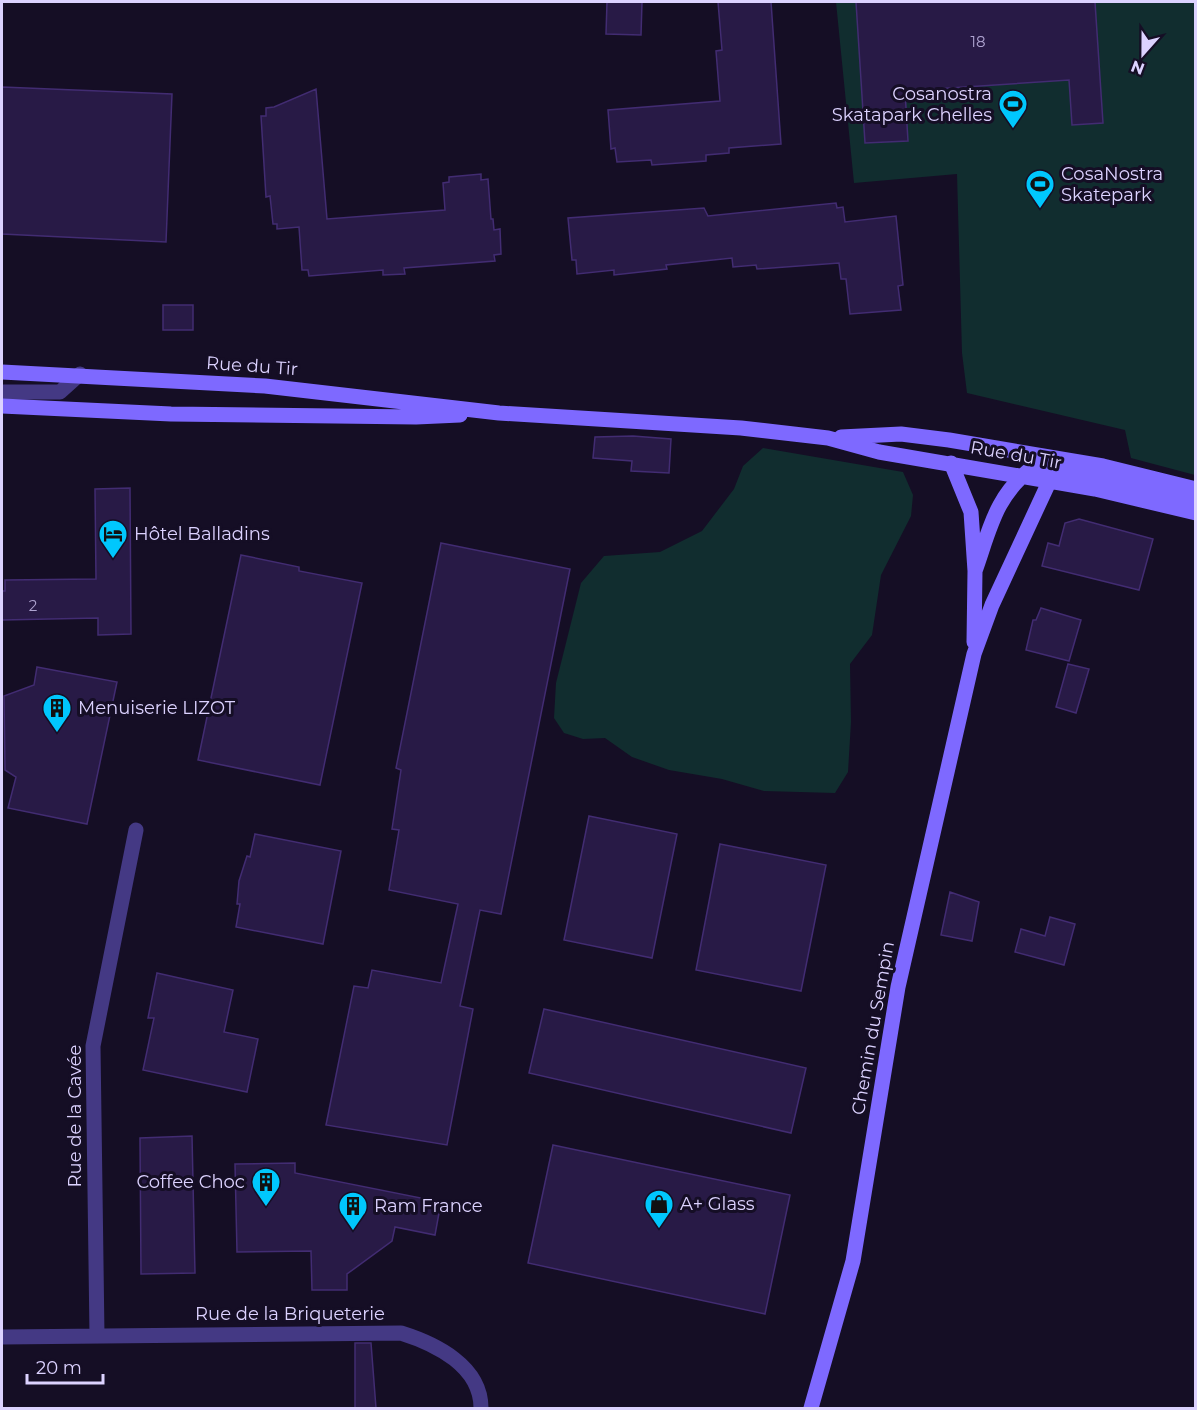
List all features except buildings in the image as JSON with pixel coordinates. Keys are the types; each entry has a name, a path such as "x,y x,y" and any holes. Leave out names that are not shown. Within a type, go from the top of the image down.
{"main road":[{"name":"Rue du Tir","path":"2,372 80,374 311,390 499,413 699,424 828,438 879,452 1050,480 1196,513"},
{"name":"Rue du Tir","path":"2,406 160,414 416,417 499,413"},
{"name":"Rue du Tir","path":"828,438 901,434 949,440 1128,471 1196,489"},
{"name":"Chemin du Sempin","path":"951,463 971,512 975,571 974,654"},
{"path":"1022,475 1039,466 1092,475 1196,500"},
{"name":"Chemin du Sempin","path":"975,571 1001,500 1022,475"},
{"name":"Chemin du Sempin","path":"811,1408 854,1260 898,987 974,654 992,605 1050,480"}],"street":[{"path":"2,392 60,392 80,374"},
{"name":"Rue de la Cavée","path":"97,1335 93,1046 136,830"},
{"name":"Rue de la Briqueterie","path":"2,1337 401,1334 426,1341 445,1352 464,1368 475,1382 481,1408"}],"green space":[{"name":"CosaNostra Skatepark","path":"836,2 1195,2 1195,475 1131,458 1125,430 967,393 962,353 957,174 854,183"},
{"path":"763,448 903,472 913,495 911,516 881,575 872,635 850,664 851,722 848,772 835,793 764,791 722,779 669,770 632,757 605,738 583,739 564,733 554,718 556,683 581,583 604,556 660,552 702,531 734,489 743,466"}],"place":[{"name":"Cosanostra Skatapark Chelles","path":"1013,130"},
{"name":"CosaNostra Skatepark","path":"1040,210"},
{"name":"Hôtel Balladins","path":"113,560"},
{"name":"Menuiserie LIZOT","path":"57,734"},
{"name":"Coffee Choc","path":"266,1208"},
{"name":"A+ Glass","path":"659,1230"},
{"name":"Ram France","path":"353,1232"}]}
